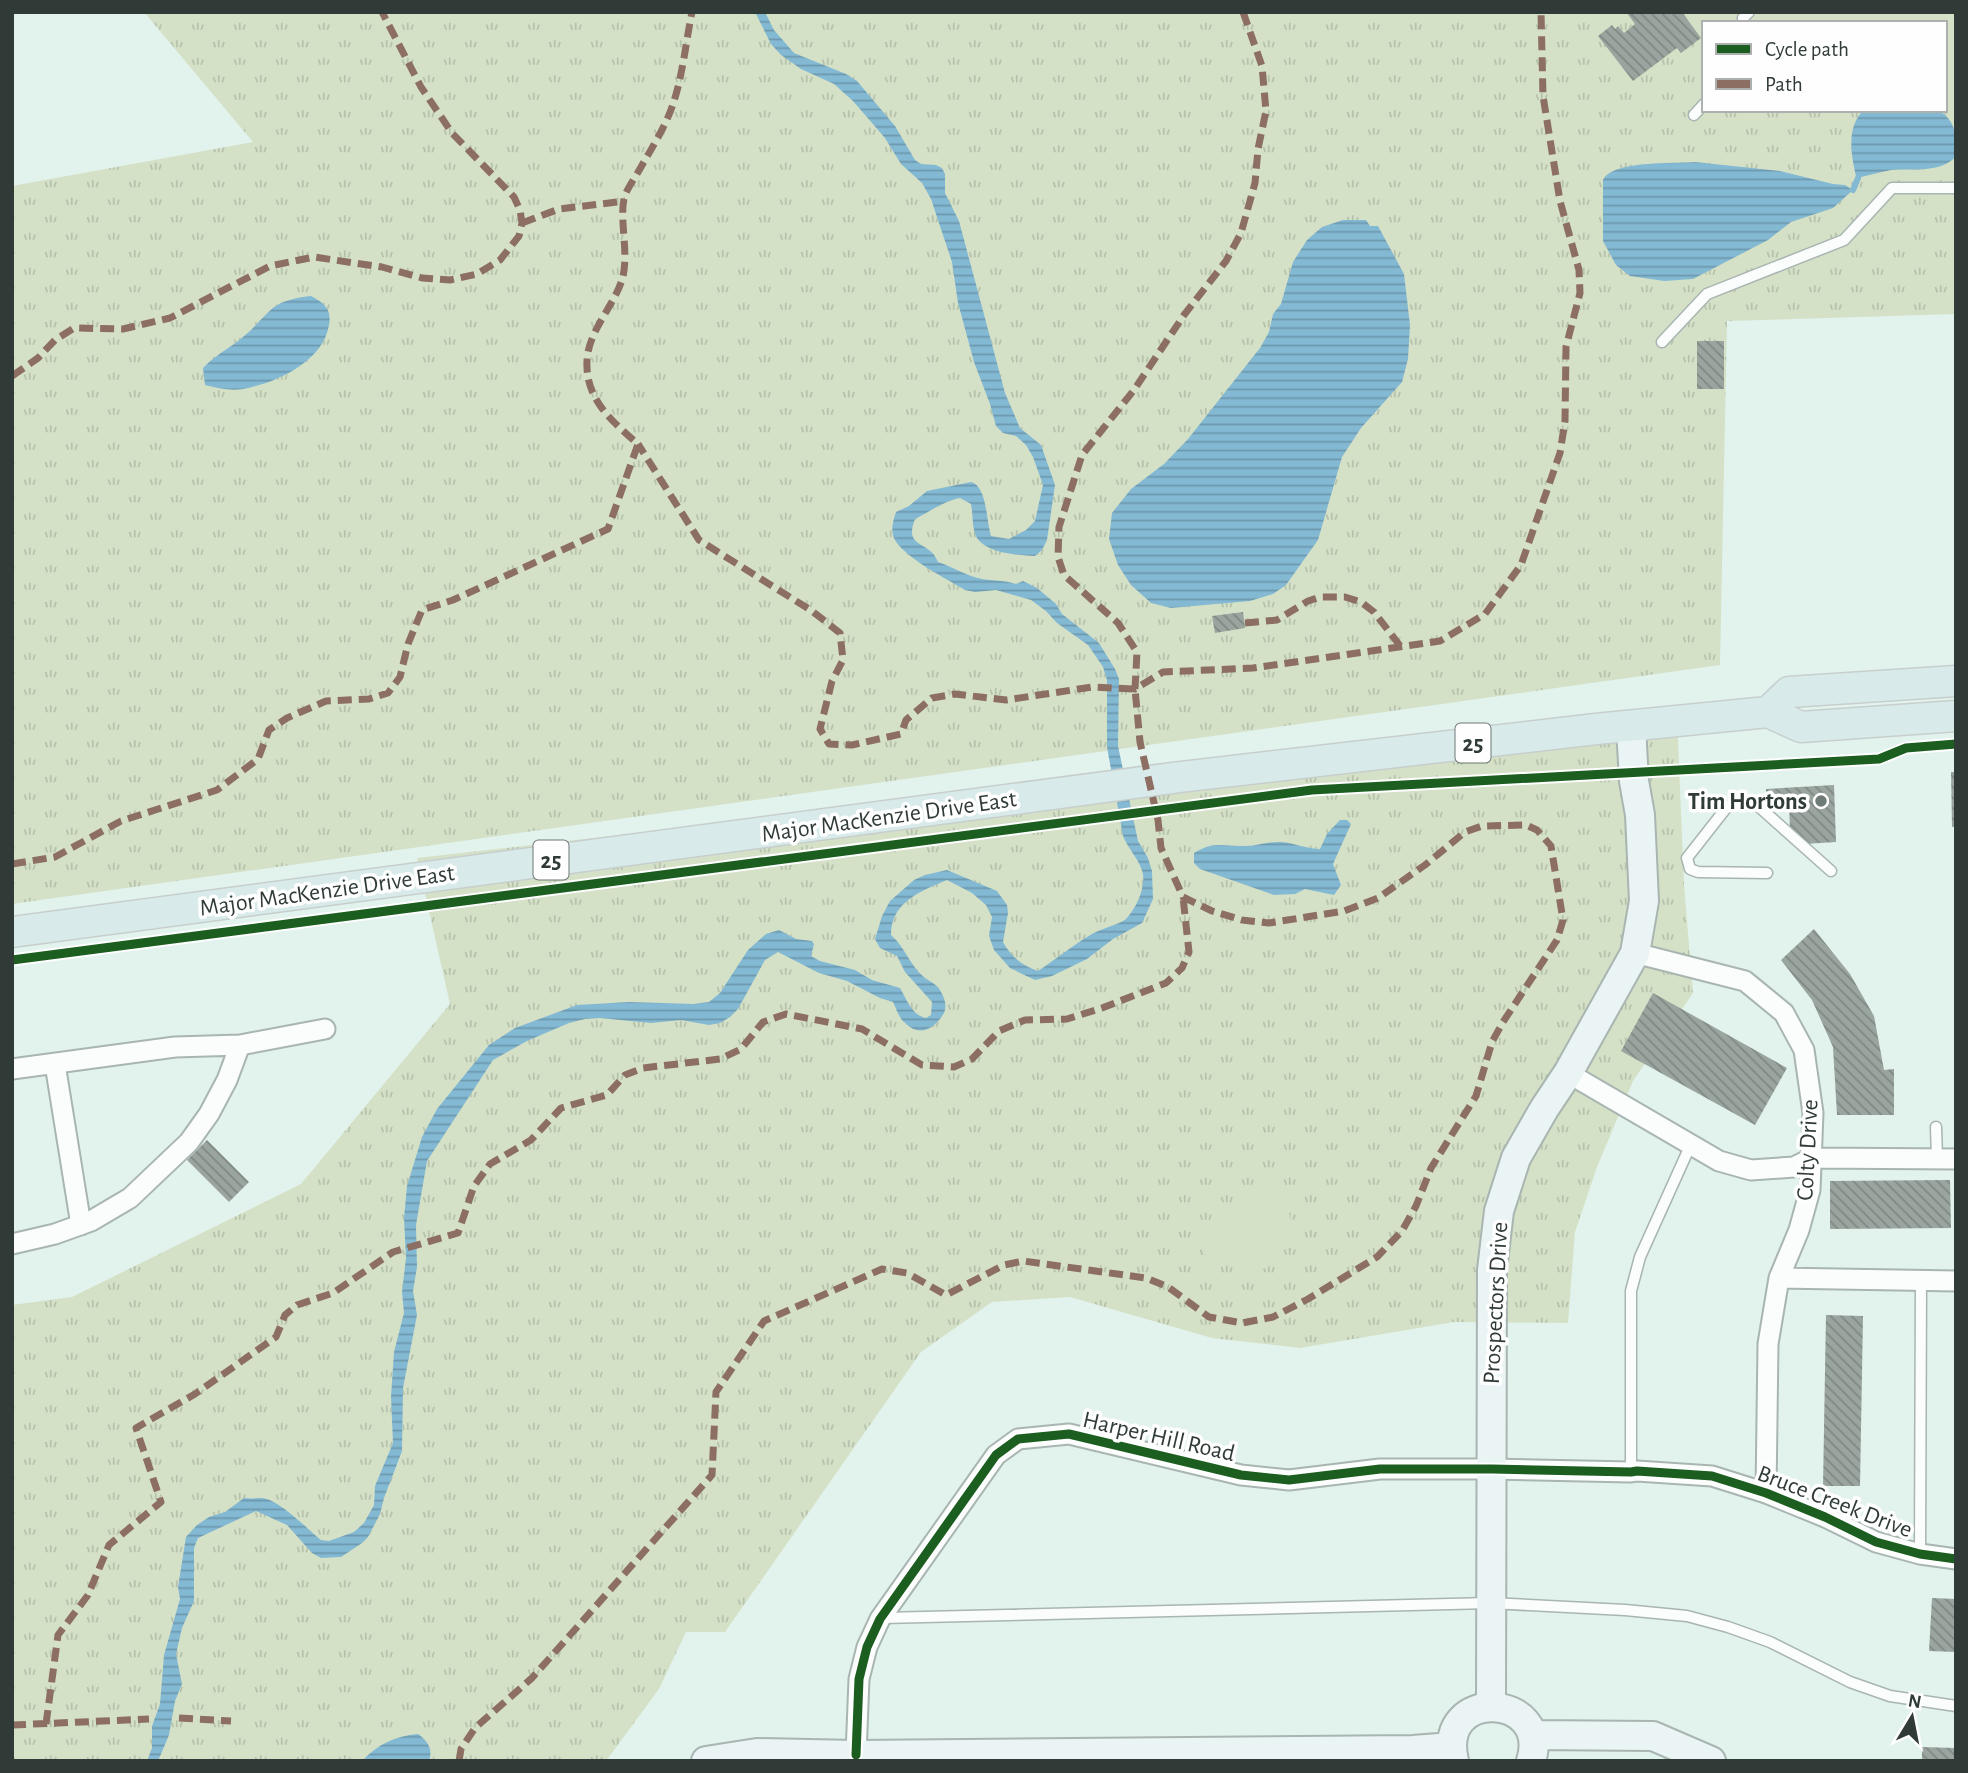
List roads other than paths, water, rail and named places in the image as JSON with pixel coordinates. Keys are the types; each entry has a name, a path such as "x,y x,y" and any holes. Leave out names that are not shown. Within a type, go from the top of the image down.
{"main road":[{"path":"1956,681 1790,692 1768,712 1801,727 1956,716"},
{"name":"Major MacKenzie Drive East","path":"12,932 1180,777 1768,712"}],"street":[{"name":"Prospectors Drive","path":"1491,1706 1492,1269 1499,1211 1516,1158 1568,1073 1635,953 1644,901 1640,816 1634,781 1631,727"},
{"name":"Colty Drive","path":"1635,953 1745,981 1784,1013 1804,1050 1813,1113 1812,1158 1808,1200 1779,1278 1768,1344 1766,1493"},
{"path":"12,1069 175,1047 240,1045 325,1029"},
{"path":"12,1244 81,1225 130,1198 188,1142 209,1114 227,1080 240,1045"},
{"path":"55,1064 81,1225"},
{"path":"1568,1073 1719,1161 1751,1170 1794,1167 1812,1158 1946,1159"},
{"path":"1779,1278 1956,1280"},
{"name":"Harper Hill Road","path":"856,1755 859,1679 867,1647 880,1619 996,1455 1018,1439 1069,1434 1241,1475 1289,1480 1380,1469 1492,1469"},
{"name":"Bruce Creek Drive","path":"1492,1469 1637,1471 1712,1476 1766,1493 1825,1517 1875,1542 1920,1554 1956,1559"},
{"path":"706,1761 757,1753 1205,1756 1413,1750 1453,1754 1455,1730 1461,1720 1470,1713 1491,1706 1509,1709 1524,1719 1532,1748 1653,1736 1711,1761"}],"lane":[{"path":"1694,115 1702,106"},
{"path":"1662,342 1707,294 1843,240 1892,188 1956,188"},
{"path":"1767,873 1698,872 1690,869 1687,858 1727,807 1747,803 1757,805 1831,871"},
{"path":"1936,1127 1946,1159"},
{"path":"1630,1472 1630,1291 1640,1257 1691,1144"},
{"path":"1920,1554 1921,1279"},
{"path":"880,1619 1490,1603 1625,1610 1688,1616 1770,1642 1850,1682 1890,1696 1956,1706"}],"water":[{"path":"755,12 765,12 774,30 794,53 857,81 895,126 915,160 921,164 936,165 942,168 945,174 945,193 959,221 1005,393 1020,428 1041,445 1055,485 1047,540 1035,556 1004,553 982,543 974,531 971,504 960,498 915,519 912,535 938,562 965,574 1016,584 1023,581 1037,588 1056,604 1062,614 1099,643 1119,679 1118,746 1138,841 1152,871 1153,899 1142,923 1113,939 1087,959 1052,976 1035,980 1010,968 994,950 989,936 992,917 986,905 972,893 947,880 909,899 896,914 891,935 915,968 938,987 944,997 944,1013 926,1030 910,1027 901,1018 893,1002 847,981 819,973 778,952 765,960 738,1009 720,1023 709,1025 681,1020 651,1023 585,1019 527,1041 493,1060 427,1161 416,1225 417,1267 413,1291 417,1315 403,1388 402,1451 380,1514 368,1537 341,1557 321,1558 312,1553 287,1525 256,1511 198,1538 194,1548 194,1601 182,1628 176,1654 182,1684 175,1701 169,1735 158,1761 147,1761 152,1748 152,1726 160,1704 164,1655 180,1599 178,1587 186,1537 197,1525 209,1517 225,1512 244,1498 268,1499 276,1503 321,1540 329,1541 354,1532 364,1523 374,1505 375,1486 393,1443 391,1397 394,1352 404,1313 402,1292 406,1258 404,1218 407,1186 422,1137 437,1109 489,1045 515,1028 577,1005 709,1002 720,993 748,950 766,934 779,930 796,939 812,941 814,944 811,956 820,961 855,970 872,980 900,988 913,1010 926,1018 931,1015 932,1002 905,972 897,956 880,948 875,939 890,901 914,880 947,870 997,891 1007,905 1008,913 1003,942 1018,960 1038,971 1092,934 1126,919 1141,892 1143,874 1123,836 1107,747 1107,680 1103,667 1088,645 1031,600 996,590 965,590 917,561 900,547 893,537 892,526 896,512 909,506 927,491 971,482 983,496 991,536 1009,539 1026,530 1035,521 1043,485 1026,445 1016,436 1003,433 996,426 974,362 958,303 952,262 931,199 922,183 901,164 885,138 853,101 834,84 801,69 781,55 771,44"},
{"path":"1862,112 1941,112 1952,124 1956,156 1950,162 1934,168 1891,170 1858,178 1851,141 1858,117"},
{"path":"1695,162 1780,171 1845,185 1853,190 1833,208 1791,222 1768,240 1693,279 1664,281 1630,276 1616,265 1603,241 1603,180 1618,169 1631,166"},
{"path":"1343,220 1366,220 1370,226 1378,226 1404,274 1410,325 1408,359 1402,382 1361,428 1342,457 1318,540 1286,585 1273,594 1250,601 1171,608 1151,603 1131,585 1118,565 1109,539 1112,513 1131,489 1164,464 1188,439 1260,348 1269,332 1273,314 1281,304 1293,262 1307,240 1322,227"},
{"path":"311,296 326,307 330,319 325,338 308,360 283,376 256,386 233,390 205,385 203,368 243,337 271,309 286,301"},
{"path":"1340,820 1347,820 1351,824 1333,864 1341,885 1334,895 1305,889 1295,894 1274,895 1200,869 1194,863 1194,853 1212,846 1281,842 1320,849 1327,834"},
{"path":"418,1734 429,1746 429,1761 362,1761 387,1742"}],"waterway":[{"path":"1853,190 1858,178"}],"place":[{"name":"Tim Hortons","path":"1821,801"}]}
